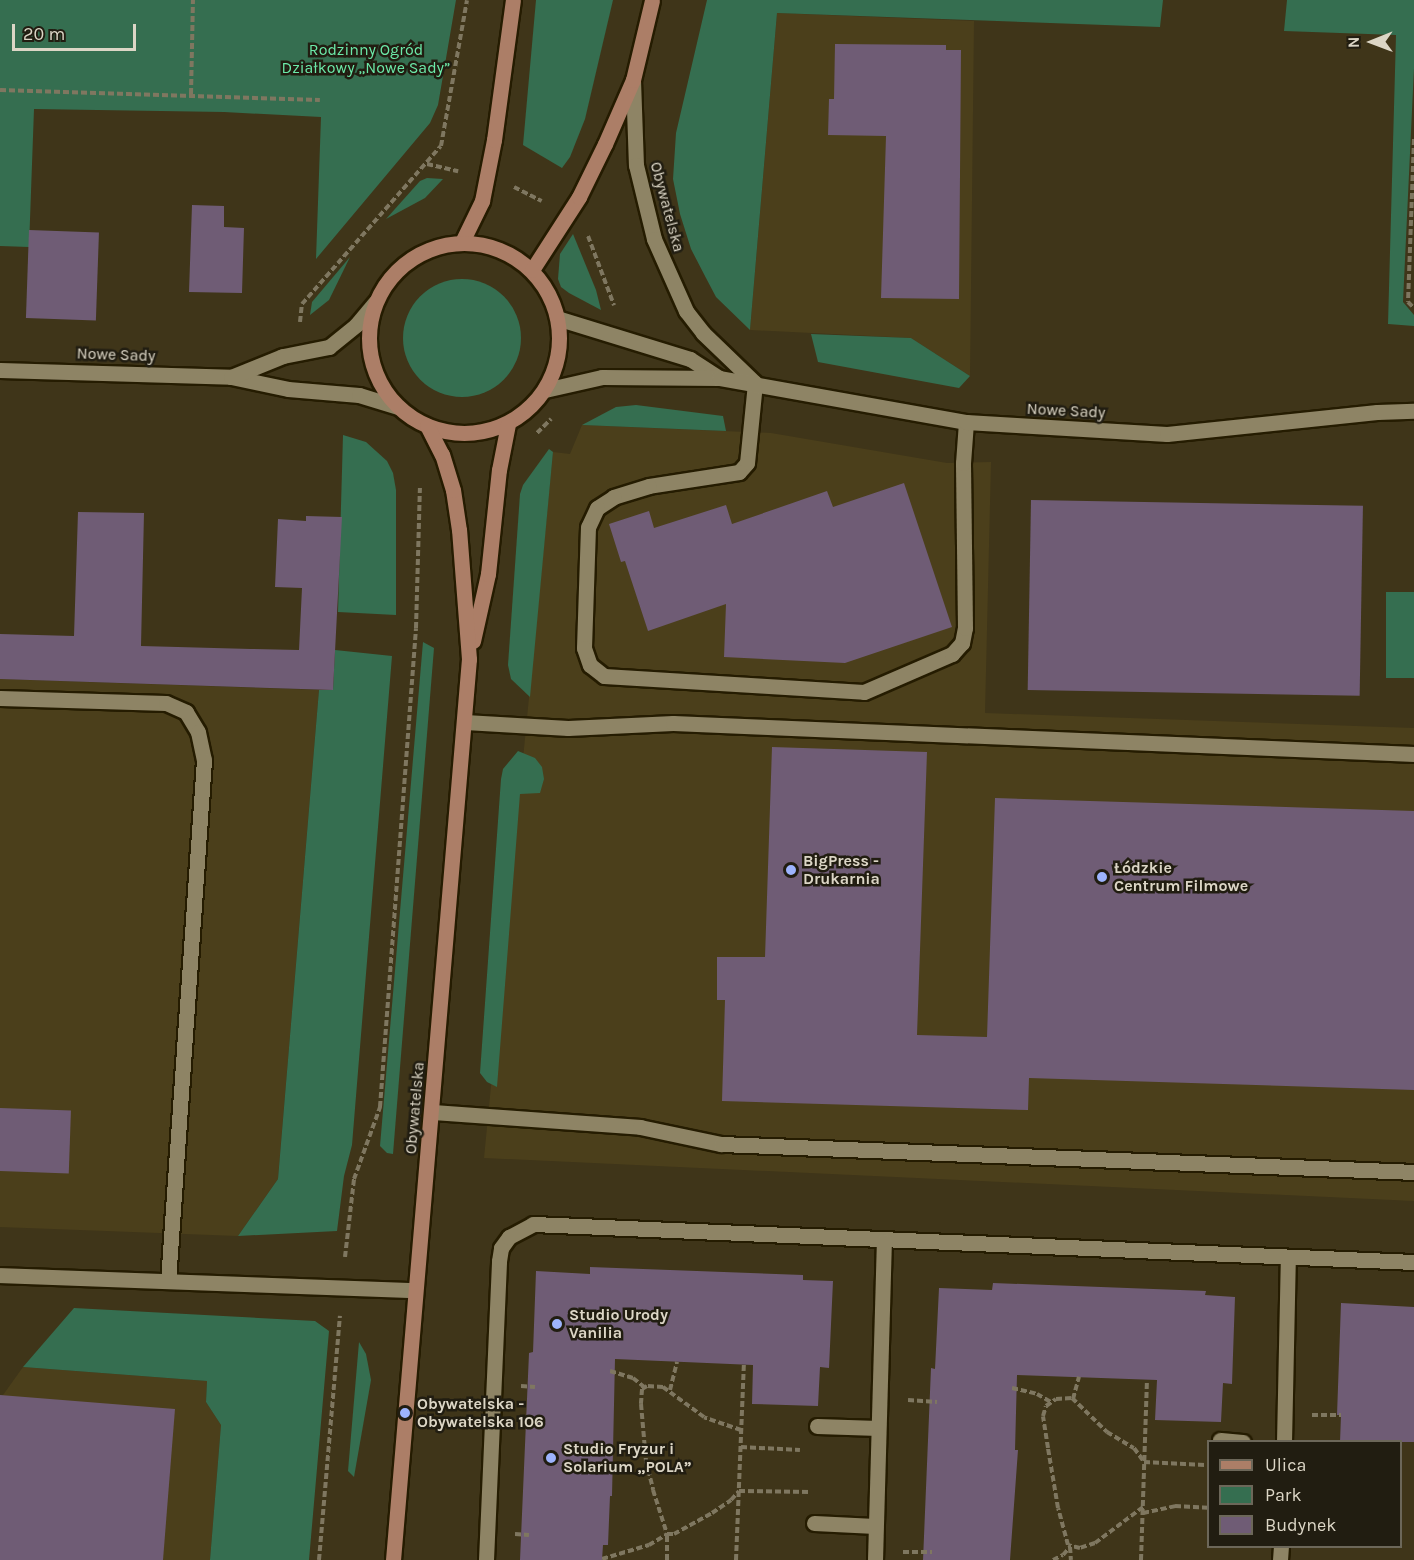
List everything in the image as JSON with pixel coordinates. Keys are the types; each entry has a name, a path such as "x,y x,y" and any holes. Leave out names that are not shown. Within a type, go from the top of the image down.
{"main road":[{"path":"462,242 482,201 494,140 513,0"},
{"name":"Obywatelska","path":"532,270 579,197 633,80 652,0"},
{"path":"462,242 490,245 515,256 532,270 551,297 560,319 560,348 555,371 544,390 526,411 508,424 481,433 453,433 427,426 398,407 381,384 371,358 369,330 375,302 389,278 410,259 435,246 462,242"},
{"name":"Obywatelska","path":"393,1560 470,659 488,574 499,470 508,424"},
{"name":"Obywatelska","path":"427,426 442,455 453,490 459,530 470,659"}],"street":[{"name":"Obywatelska","path":"633,80 636,165 654,239 686,311 703,333 755,383"},
{"name":"Nowe Sady","path":"231,377 283,356 330,347 356,325 375,302"},
{"name":"Nowe Sady","path":"560,319 690,359 719,378"},
{"name":"Nowe Sady","path":"0,370 231,377 288,389 359,395 398,407"},
{"name":"Nowe Sady","path":"544,390 602,377 719,378 966,422 1167,434 1377,412 1414,411"},
{"path":"755,383 747,463 740,472 649,486 614,497 597,508 588,527 584,648 590,665 604,676 864,692 952,654 962,644 965,628 963,464 966,422"},
{"path":"0,698 166,703 186,712 198,732 204,760 168,1281"},
{"path":"465,722 568,728 673,723 1414,754"},
{"path":"433,1112 640,1127 721,1144 1414,1172"},
{"path":"486,1560 497,1275 501,1248 509,1237 533,1224 884,1241 1414,1262"},
{"path":"875,1560 884,1241"},
{"path":"1284,1440 1288,1257"},
{"path":"0,1275 415,1290"},
{"path":"817,1426 878,1428"},
{"path":"814,1523 875,1526"}],"path":[{"path":"190,94 193,0"},
{"path":"301,326 302,304 441,146 467,0"},
{"path":"0,90 190,94 320,100"},
{"path":"1414,139 1408,302 1414,308"},
{"path":"515,188 543,202"},
{"path":"585,232 593,248 614,310"},
{"path":"535,437 547,422 560,414"},
{"path":"319,1560 342,1287 354,1179 380,1107 416,628 420,548 419,481"},
{"path":"669,1390 677,1362"},
{"path":"736,1560 744,1364"},
{"path":"610,1371 633,1378 645,1387 663,1387 704,1417 741,1430"},
{"path":"1073,1399 1078,1377"},
{"path":"1141,1560 1147,1380"},
{"path":"645,1387 640,1393 646,1461 652,1490 667,1534 667,1560"},
{"path":"1012,1388 1037,1394 1050,1402"},
{"path":"1071,1560 1070,1547 1065,1540 1058,1508 1043,1416 1044,1410 1050,1402 1063,1397 1073,1399 1107,1432 1134,1448 1144,1462"},
{"path":"912,1400 938,1402"},
{"path":"1315,1415 1341,1415"},
{"path":"741,1447 811,1450"},
{"path":"1144,1462 1207,1465"},
{"path":"602,1559 649,1545 667,1534 674,1534 712,1513 739,1491 809,1492"},
{"path":"1143,1513 1175,1506 1207,1508"},
{"path":"1053,1560 1070,1547 1080,1548 1095,1543 1143,1507"},
{"path":"906,1552 932,1552"}],"shaded area":[{"path":"777,13 974,21 970,376 911,338 750,330"},
{"path":"582,425 771,433 947,463 991,462 985,713 1414,728 1414,1201 484,1158 553,452 570,454"},
{"path":"0,679 319,690 278,1179 238,1236 0,1227"},
{"path":"23,1367 207,1381 206,1402 221,1425 210,1560 0,1560 0,1395 3,1395"}],"green space":[{"name":"Rodzinny Ogród Działkowy „Nowe Sady”","path":"0,0 456,0 438,105 430,123 316,259 321,117 224,112 34,109 29,247 0,246"},
{"path":"536,0 613,0 585,119 570,157 562,168 523,145"},
{"path":"707,0 1163,0 1160,27 777,13 750,330 716,297 691,249 680,214 673,179 676,133"},
{"path":"1287,0 1414,0 1414,68 1403,302 1414,315 1414,326 1388,324 1396,35 1284,31"},
{"path":"427,178 443,179 425,198 386,219 420,181"},
{"path":"573,234 596,290 601,310 569,293 561,287 558,279 560,254"},
{"path":"350,257 329,300 310,315 312,302"},
{"path":"462,279 485,284 504,296 516,315 521,338 516,361 504,380 485,392 462,397 439,392 420,380 408,361 403,338 408,315 420,296 439,284"},
{"path":"811,334 911,338 970,376 959,388 818,362"},
{"path":"636,405 723,416 726,431 582,425 616,407"},
{"path":"343,435 366,442 387,461 393,473 396,490 396,615 338,612"},
{"path":"549,449 553,452 530,697 511,679 508,665 520,494 523,485"},
{"path":"1386,592 1414,592 1414,678 1386,678"},
{"path":"423,642 434,648 393,1154 387,1153 380,1146"},
{"path":"335,650 392,656 352,1145 344,1176 337,1231 238,1236 278,1179 319,690 333,690"},
{"path":"518,751 535,758 542,767 544,779 540,793 520,794 497,1087 487,1082 480,1073 501,779 503,769"},
{"path":"74,1308 315,1321 329,1331 309,1560 210,1560 221,1425 206,1402 207,1381 23,1367"},
{"path":"359,1342 366,1354 371,1380 354,1477 348,1471"}],"building":[{"path":"835,44 946,45 946,50 961,50 959,299 881,298 886,136 828,135 829,99 834,99"},
{"path":"192,205 224,206 224,227 244,228 242,293 189,292"},
{"path":"29,230 99,232 96,320 26,318"},
{"path":"904,483 952,627 845,663 724,657 726,604 648,631 625,561 621,562 609,524 649,511 654,528 726,505 732,524 827,491 833,507"},
{"path":"1031,500 1363,506 1360,696 1028,690"},
{"path":"78,512 144,513 141,646 299,650 302,588 275,587 278,519 306,521 306,516 342,517 333,690 0,679 0,634 74,636"},
{"path":"772,747 927,752 917,1035 987,1037 995,798 1414,811 1414,1090 1029,1078 1028,1110 722,1101 725,1000 717,1000 717,957 765,957"},
{"path":"0,1108 71,1110 69,1173 0,1171"},
{"path":"590,1267 803,1275 803,1280 833,1281 829,1368 820,1367 818,1406 752,1404 753,1365 615,1359 612,1496 610,1496 608,1545 603,1545 602,1560 520,1560 529,1353 533,1352 536,1271 590,1274"},
{"path":"993,1283 1206,1291 1205,1295 1235,1297 1232,1384 1223,1383 1221,1422 1155,1420 1157,1380 1017,1375 1015,1450 1018,1450 1010,1560 923,1560 931,1368 935,1369 939,1288 992,1290"},
{"path":"1341,1303 1414,1307 1414,1442 1340,1440 1341,1415 1337,1415"},
{"path":"0,1395 175,1409 163,1560 0,1560"}],"place":[{"name":"BigPress - Drukarnia","path":"791,870"},
{"name":"Łódzkie Centrum Filmowe","path":"1102,877"},
{"name":"Studio Urody Vanilia","path":"557,1324"},
{"name":"Obywatelska - Obywatelska 106","path":"405,1413"},
{"name":"Studio Fryzur i Solarium „POLA”","path":"551,1458"}]}
